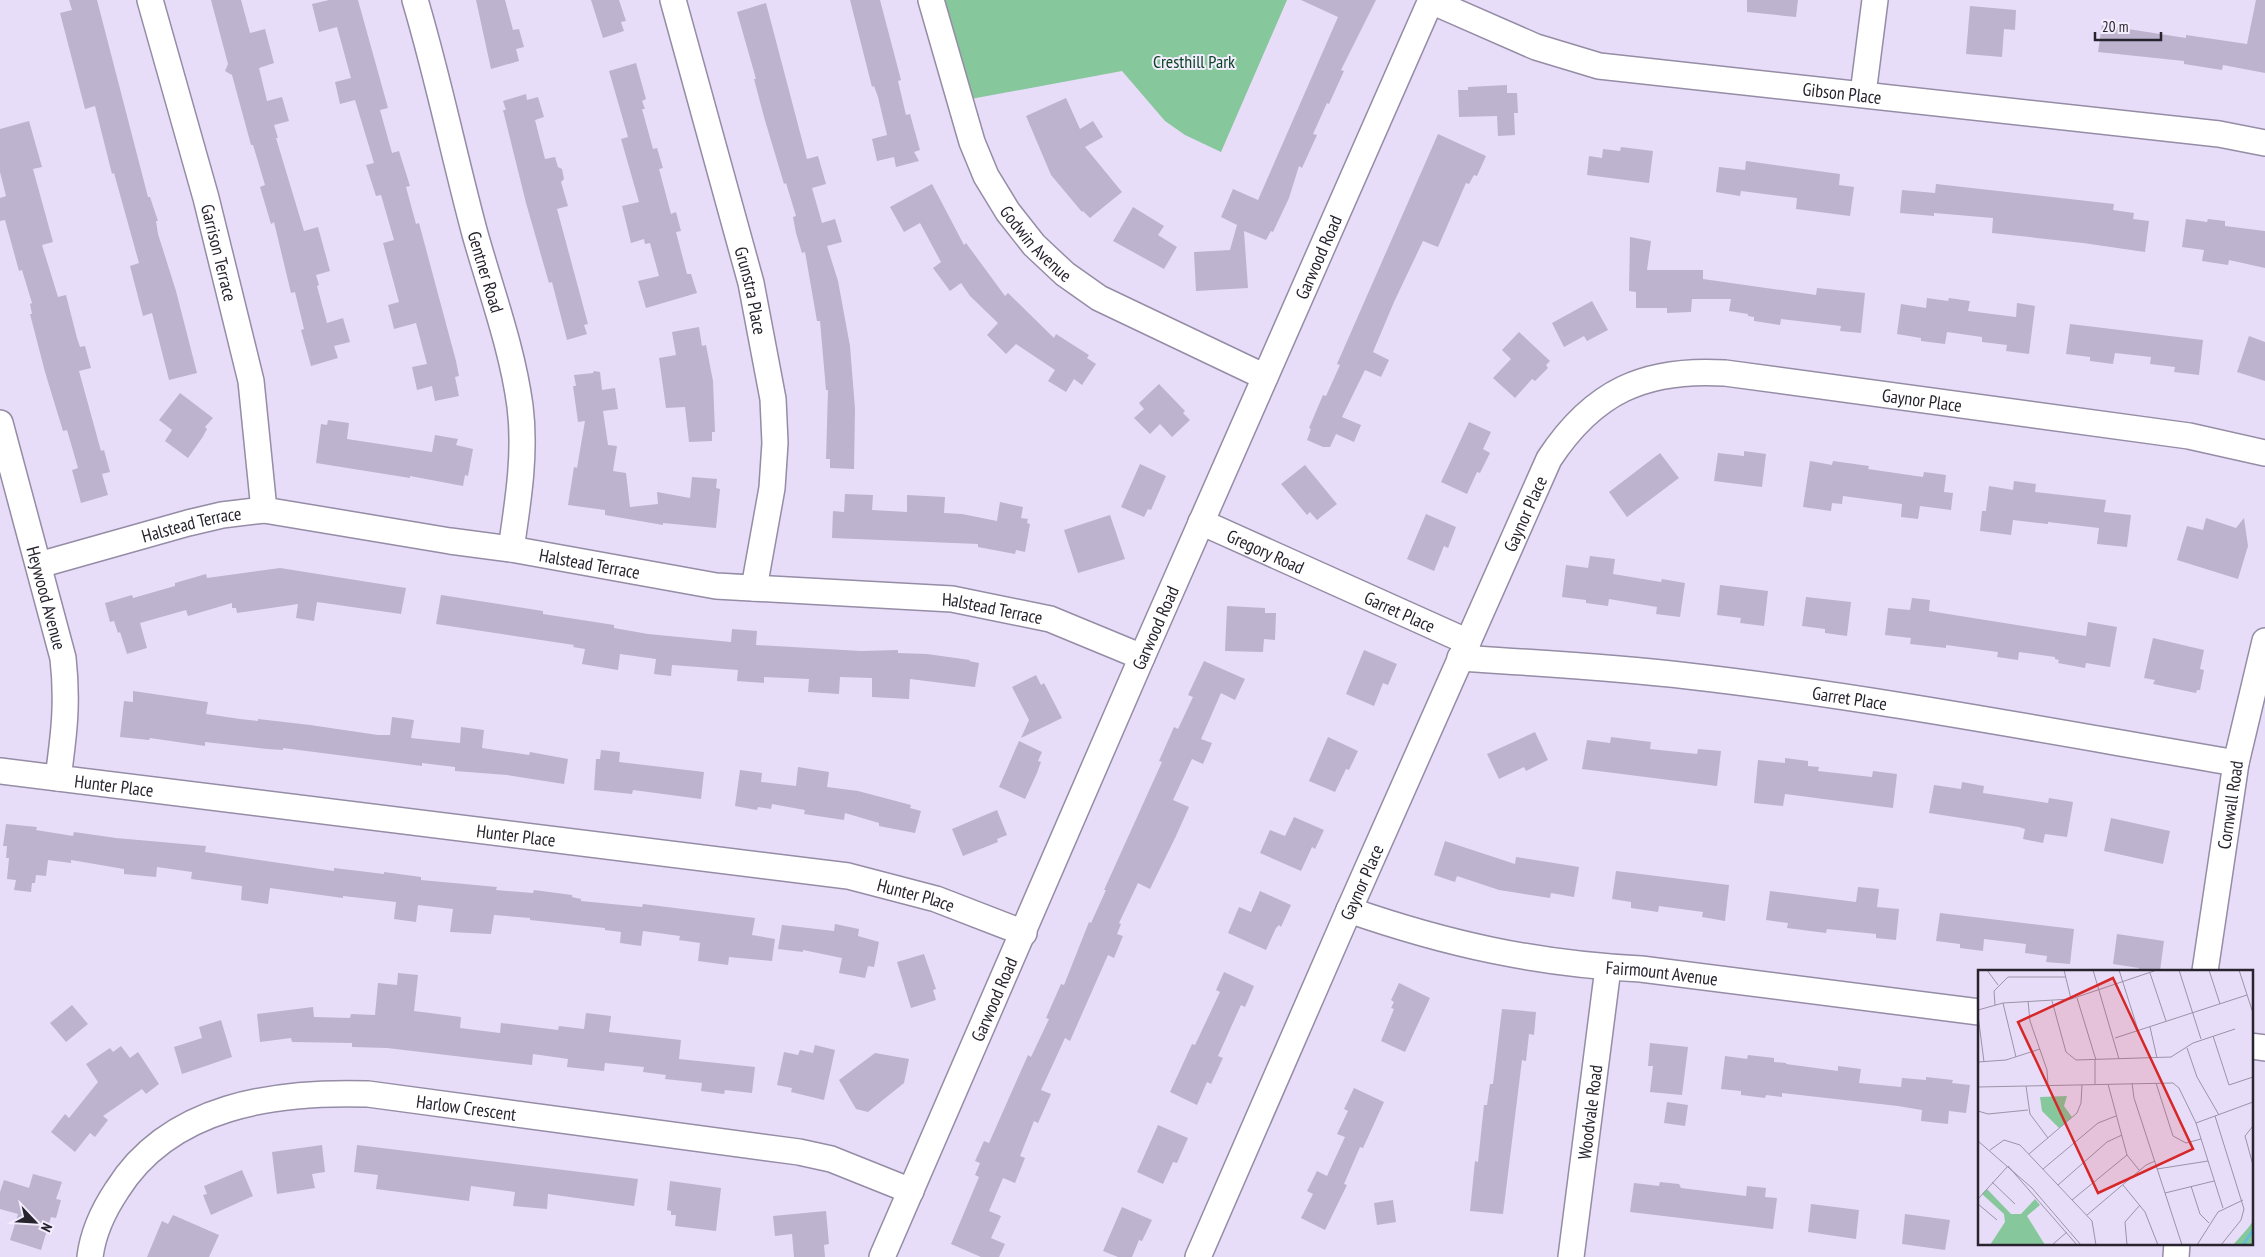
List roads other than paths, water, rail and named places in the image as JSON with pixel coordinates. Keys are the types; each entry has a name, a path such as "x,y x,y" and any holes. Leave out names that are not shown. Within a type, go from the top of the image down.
{"street":[{"name":"Garrison Terrace","path":"150,0 206,198 251,381 264,510"},
{"name":"Gentner Road","path":"415,0 430,48 475,234 512,359 520,407 522,456 511,549"},
{"name":"Grunstra Place","path":"673,0 751,283 773,399 775,444 772,488 754,588"},
{"name":"Godwin Avenue","path":"931,0 975,151 986,176 1008,212 1034,245 1065,274 1099,298 1265,377"},
{"name":"Garwood Road","path":"882,1257 1142,657 1431,0"},
{"name":"Gibson Place","path":"1431,0 1536,47 1599,66 2219,134 2265,143"},
{"path":"1863,94 1875,0"},
{"name":"Gaynor Place","path":"1198,1257 1549,459 1564,437 1582,417 1605,399 1631,385 1662,375 1695,371 1725,373 2189,436 2265,452"},
{"name":"Heywood Avenue","path":"0,423 63,658 67,695 65,732 58,778"},
{"name":"Halstead Terrace","path":"38,565 188,523 222,515 264,510 450,541 511,549 716,586 952,599 1050,619 1142,657"},
{"name":"Gregory Road","path":"1202,522 1332,581"},
{"name":"Garret Place","path":"1332,581 1464,650 1573,665 1801,690 2236,762"},
{"name":"Cornwall Road","path":"2205,970 2236,762 2258,692 2265,641"},
{"name":"Hunter Place","path":"0,771 848,876 936,899 1024,933"},
{"name":"Fairmount Avenue","path":"1349,910 1407,930 1466,946 1526,958 1608,968 1641,969 1978,1012"},
{"name":"Woodvale Road","path":"1571,1257 1608,968"},
{"path":"2252,1046 2265,1048"},
{"name":"Harlow Crescent","path":"90,1257 92,1240 105,1208 124,1179 146,1153 174,1132 204,1116 237,1106 283,1096 326,1093 368,1094 799,1152 831,1159 911,1191"},
{"path":"2176,1257 2177,1244"}],"park label":[{"name":"Cresthill Park","path":"1194,61"}]}
